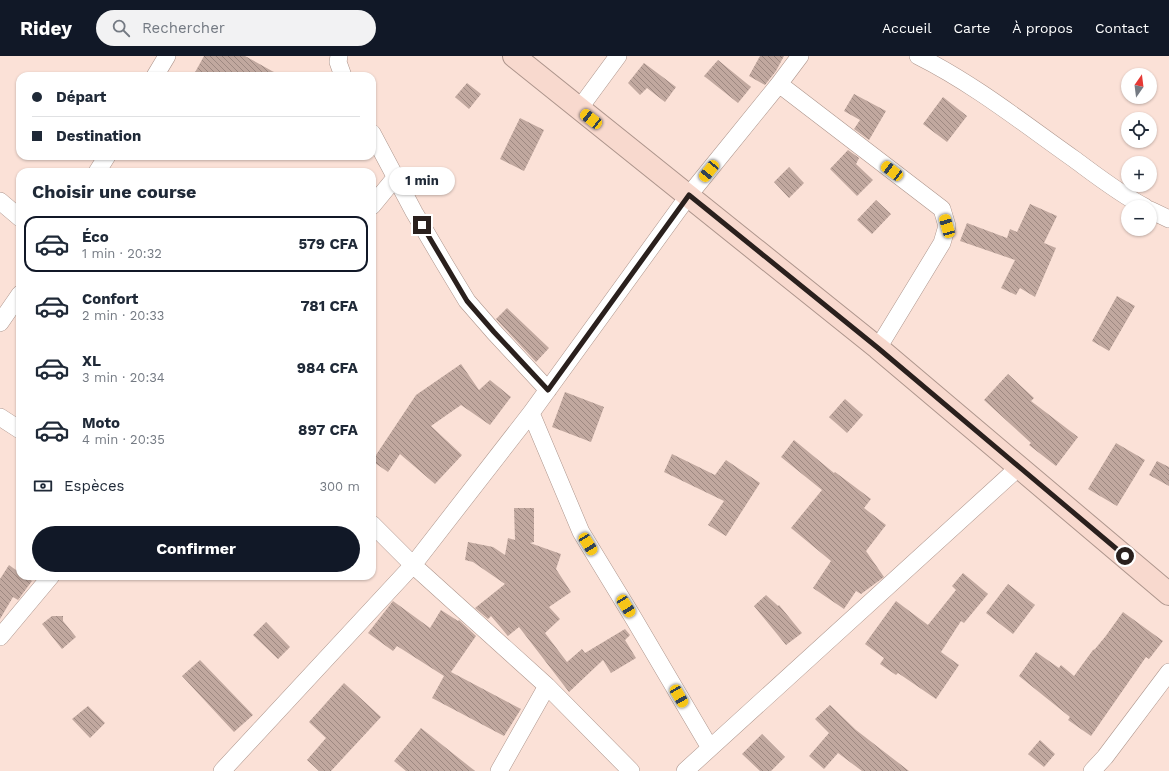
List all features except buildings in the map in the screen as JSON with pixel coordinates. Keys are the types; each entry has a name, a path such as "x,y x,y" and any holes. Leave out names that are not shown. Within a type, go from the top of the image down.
{"main road":[{"path":"514,56 878,348 1019,468 1166,586"}],"street":[{"path":"157,72 167,56"},
{"path":"339,56 338,62 342,72"},
{"path":"579,109 618,56"},
{"path":"222,771 413,565 531,413 689,195 800,56"},
{"path":"918,56 939,66 987,96 1133,200"},
{"path":"779,84 942,209 947,226 942,243 878,348"},
{"path":"376,141 395,178 467,301 548,390"},
{"path":"376,201 395,178"},
{"path":"0,201 16,215"},
{"path":"1157,213 1169,219"},
{"path":"0,323 16,300"},
{"path":"531,413 581,532 710,748"},
{"path":"0,418 16,428"},
{"path":"685,771 1019,468"},
{"path":"376,528 413,565 547,686 631,771"},
{"path":"0,637 48,580"},
{"path":"1092,771 1105,757 1169,672"},
{"path":"499,771 547,686"}],"route":[{"path":"422,225 467,301 548,390 689,195 878,348 1125,556"}]}
